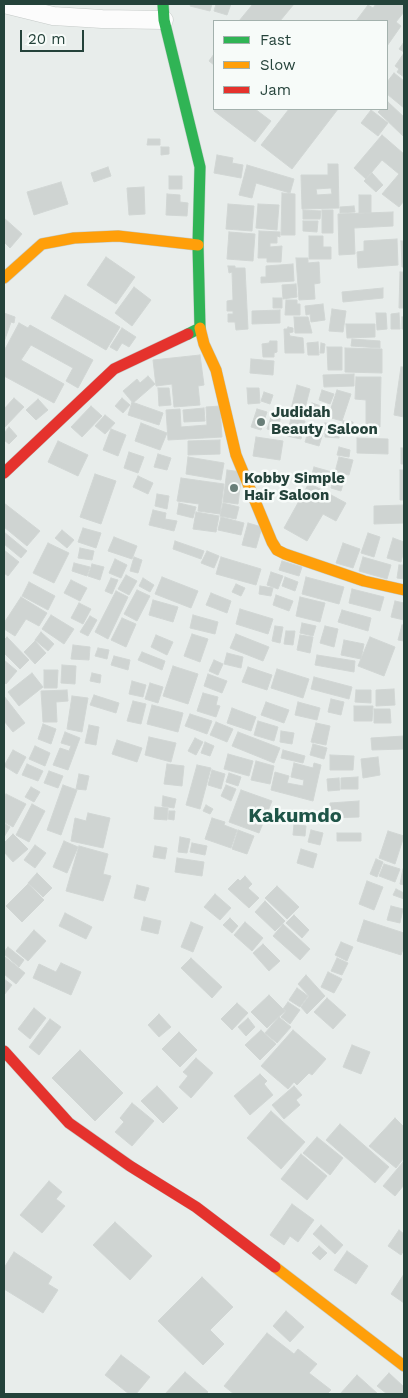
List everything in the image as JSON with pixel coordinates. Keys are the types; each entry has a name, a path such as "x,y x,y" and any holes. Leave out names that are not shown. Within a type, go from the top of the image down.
{"street":[{"path":"4,4 53,16 102,19 164,12 200,167 198,245 200,328 204,344 216,370 236,455 272,542 277,550 285,554 364,581 404,590"},
{"path":"4,278 42,244 74,238 118,236 198,245"},
{"path":"4,473 114,368 200,328"},
{"path":"4,1051 69,1123 130,1166 196,1207 404,1366"}],"building":[{"path":"191,4 212,4 210,11 190,6"},
{"path":"216,4 231,4 227,15 214,11"},
{"path":"253,4 294,4 281,20 240,20"},
{"path":"376,4 404,4 404,12 396,22 401,26 388,45 388,20 357,20 368,5 373,8"},
{"path":"404,42 404,52 399,49"},
{"path":"404,53 404,77 397,72 399,69 395,66"},
{"path":"213,55 213,64 209,61"},
{"path":"394,73 404,81 404,108 388,95 388,81"},
{"path":"388,102 404,117 403,136 378,112 380,110 388,110"},
{"path":"256,110 271,121 255,142 214,111"},
{"path":"288,110 337,110 292,169 261,145"},
{"path":"371,110 388,123 378,136 361,123"},
{"path":"382,135 404,154 404,201 399,207 382,194 399,174 382,160 366,179 354,168"},
{"path":"148,139 160,139 160,145 147,145"},
{"path":"161,147 169,147 169,154 161,155"},
{"path":"217,155 233,158 232,163 243,165 241,178 214,173"},
{"path":"328,164 338,164 339,208 302,209 301,175 328,175","holes":["331,188 332,194 317,195 316,189"]},
{"path":"247,165 294,179 290,193 256,183 252,198 239,195"},
{"path":"108,167 111,176 94,182 91,173"},
{"path":"372,173 383,185 376,192 364,181"},
{"path":"169,176 182,176 182,189 169,189"},
{"path":"61,182 68,204 34,215 27,192"},
{"path":"144,187 145,214 129,215 127,188"},
{"path":"282,193 295,194 295,235 281,235"},
{"path":"167,194 180,195 180,202 188,203 187,216 166,215"},
{"path":"359,195 371,195 371,213 359,213"},
{"path":"228,204 254,206 252,231 226,229"},
{"path":"258,204 279,205 277,230 256,228"},
{"path":"354,206 355,212 340,213 340,207"},
{"path":"303,210 321,211 320,219 303,219"},
{"path":"322,210 333,210 333,233 322,233"},
{"path":"393,212 393,226 354,228 355,254 339,255 338,214"},
{"path":"4,218 22,234 10,248 4,242"},
{"path":"303,221 318,221 317,232 303,231"},
{"path":"259,231 280,232 280,237 277,236 277,243 270,243 270,247 282,246 281,262 267,262 267,258 258,258"},
{"path":"229,232 255,234 253,261 227,259"},
{"path":"309,236 323,236 323,247 331,247 331,259 309,259"},
{"path":"397,239 398,265 358,268 357,252 364,251 364,241"},
{"path":"401,241 404,241 404,267 402,267"},
{"path":"106,257 135,277 116,304 87,285"},
{"path":"296,258 308,258 308,263 319,262 320,283 314,284 315,299 299,300"},
{"path":"293,264 294,281 261,283 261,277 266,277 266,266"},
{"path":"228,266 245,268 248,329 236,330 235,322 228,322 228,314 233,314 233,311 227,311 227,301 233,300 232,272 229,273"},
{"path":"400,272 404,272 404,308 399,308"},
{"path":"296,284 297,297 283,299 282,285"},
{"path":"134,287 151,300 132,326 115,313"},
{"path":"383,288 383,298 343,302 342,292"},
{"path":"65,295 120,327 106,350 51,318"},
{"path":"273,298 282,298 282,308 273,308"},
{"path":"286,300 297,300 297,304 300,304 300,315 285,315"},
{"path":"323,304 325,320 311,322 310,314 306,315 305,306"},
{"path":"332,309 346,311 343,332 329,331"},
{"path":"280,310 280,323 252,324 252,311"},
{"path":"4,313 15,317 14,323 11,322 4,342"},
{"path":"376,313 386,313 387,329 377,330"},
{"path":"399,313 400,329 391,329 391,314"},
{"path":"294,317 308,317 312,333 295,333"},
{"path":"402,317 404,317 404,329 402,329"},
{"path":"19,323 28,328 30,325 93,360 78,388 66,381 73,368 31,345 21,360 64,384 54,403 4,376 4,351"},
{"path":"346,324 375,324 375,337 347,338"},
{"path":"288,327 293,328 293,332 289,333 290,336 303,338 304,353 285,353 284,329"},
{"path":"122,328 136,337 129,347 122,343 117,351 110,347"},
{"path":"352,339 380,341 380,348 351,346"},
{"path":"270,341 277,341 277,352 274,353 274,357 263,357 262,344 269,343"},
{"path":"318,342 319,355 308,355 307,343"},
{"path":"321,343 325,344 324,353 320,353"},
{"path":"327,347 342,347 342,370 328,370"},
{"path":"345,348 382,349 382,373 345,372"},
{"path":"200,355 204,385 198,386 200,405 174,407 172,384 156,386 153,360"},
{"path":"251,359 274,361 273,375 250,373"},
{"path":"401,367 404,367 404,417 394,415"},
{"path":"354,374 354,386 324,387 323,375"},
{"path":"148,376 155,384 133,403 123,391 137,379 140,383"},
{"path":"356,377 381,377 380,427 366,427 366,400 355,399"},
{"path":"297,385 310,389 303,416 290,413"},
{"path":"158,388 169,388 171,405 159,406"},
{"path":"247,388 259,388 260,403 248,404"},
{"path":"322,390 334,394 330,404 319,400"},
{"path":"337,390 351,394 342,421 328,417"},
{"path":"264,392 273,395 270,404 261,401"},
{"path":"14,398 24,407 4,428 4,409"},
{"path":"122,398 130,405 123,413 115,406"},
{"path":"38,399 48,410 36,420 26,410"},
{"path":"132,402 163,413 159,425 128,415"},
{"path":"312,403 324,407 321,417 309,413"},
{"path":"91,406 102,416 82,437 71,427"},
{"path":"220,406 222,437 168,440 166,410 180,409 181,427 207,425 206,407"},
{"path":"204,408 205,421 184,422 183,410"},
{"path":"257,409 267,412 261,430 251,427"},
{"path":"272,414 281,416 277,432 267,429"},
{"path":"105,415 115,423 105,434 95,426"},
{"path":"291,418 305,421 301,439 287,436"},
{"path":"343,421 353,422 353,430 342,429"},
{"path":"141,423 167,433 160,450 135,441"},
{"path":"325,423 340,424 339,438 325,437"},
{"path":"9,427 17,436 9,444 4,440 4,433"},
{"path":"111,429 126,435 118,456 103,450"},
{"path":"309,429 323,433 319,446 305,442"},
{"path":"256,437 283,441 280,460 253,456"},
{"path":"357,438 388,439 388,454 357,453"},
{"path":"220,440 220,454 188,455 188,441"},
{"path":"58,441 88,455 78,476 48,462"},
{"path":"339,447 350,450 349,457 337,455"},
{"path":"401,448 404,448 404,464 401,464"},
{"path":"129,452 144,457 138,473 124,468"},
{"path":"158,454 171,458 167,470 154,467"},
{"path":"188,457 224,463 221,480 186,474"},
{"path":"339,457 353,460 349,475 335,472"},
{"path":"314,467 332,472 328,486 310,481"},
{"path":"227,470 242,472 238,504 223,502"},
{"path":"400,470 404,470 404,500 400,500"},
{"path":"335,473 345,477 341,491 331,488"},
{"path":"95,474 116,481 101,524 80,517"},
{"path":"138,476 153,483 148,494 133,487"},
{"path":"181,478 224,484 220,514 198,511 199,504 177,501"},
{"path":"309,483 346,503 336,521 323,514 307,541 284,528"},
{"path":"157,494 169,496 167,509 155,506"},
{"path":"4,503 40,531 27,546 4,527"},
{"path":"179,503 196,507 193,518 177,514"},
{"path":"223,503 239,507 236,519 220,516"},
{"path":"404,505 404,523 374,524 374,506"},
{"path":"153,510 166,513 165,519 177,521 174,531 149,525"},
{"path":"196,512 219,516 216,532 193,529"},
{"path":"221,517 244,523 241,535 218,530"},
{"path":"248,523 262,527 256,548 242,545"},
{"path":"83,528 101,533 96,548 78,542"},
{"path":"62,530 74,540 67,548 55,538"},
{"path":"4,532 27,551 21,558 4,544"},
{"path":"368,533 380,537 374,557 361,553"},
{"path":"114,537 137,546 132,559 108,551"},
{"path":"393,538 404,542 401,562 387,558"},
{"path":"175,541 204,551 201,559 173,549"},
{"path":"48,543 69,553 54,583 33,573"},
{"path":"343,543 360,549 353,568 336,563"},
{"path":"80,548 94,551 92,560 78,558"},
{"path":"4,550 19,562 8,576 4,573"},
{"path":"207,551 219,556 214,568 201,563"},
{"path":"134,557 142,560 138,573 130,571"},
{"path":"221,557 261,569 256,585 216,574"},
{"path":"363,557 391,565 387,579 359,571"},
{"path":"115,559 127,565 121,578 109,573"},
{"path":"282,561 302,567 299,576 279,570"},
{"path":"74,563 90,567 87,576 72,571"},
{"path":"92,564 104,567 100,580 88,576"},
{"path":"399,565 404,565 404,579 397,578"},
{"path":"271,572 283,576 278,589 267,585"},
{"path":"126,575 137,581 129,595 118,589"},
{"path":"162,577 198,591 191,608 155,594"},
{"path":"285,577 298,582 295,591 282,586"},
{"path":"306,577 344,587 339,604 302,594"},
{"path":"111,578 118,580 112,594 105,591"},
{"path":"143,578 154,585 150,592 139,586"},
{"path":"71,580 87,588 80,601 64,593"},
{"path":"29,582 55,596 48,610 22,596"},
{"path":"236,584 245,588 241,596 232,592"},
{"path":"260,586 273,588 271,596 259,594"},
{"path":"352,589 384,597 380,611 349,603"},
{"path":"137,590 150,596 137,621 124,614"},
{"path":"116,591 128,597 108,639 95,632"},
{"path":"211,593 231,601 227,613 206,605"},
{"path":"276,595 293,601 289,611 273,605"},
{"path":"21,597 47,613 39,626 26,619 15,636 4,629 4,623"},
{"path":"300,597 325,603 320,622 296,616"},
{"path":"153,600 178,607 173,622 149,615"},
{"path":"395,601 404,603 404,620 391,617"},
{"path":"79,603 91,609 83,624 71,618"},
{"path":"240,609 273,619 268,634 236,624"},
{"path":"342,610 371,618 368,631 338,622"},
{"path":"51,615 74,629 64,644 42,629"},
{"path":"193,615 218,622 215,634 190,628"},
{"path":"90,616 97,620 88,636 80,632"},
{"path":"122,618 136,624 126,647 111,640"},
{"path":"302,623 316,626 313,636 300,633"},
{"path":"402,625 404,625 404,641 398,640"},
{"path":"275,626 283,627 280,643 272,641"},
{"path":"325,626 338,629 334,647 320,643"},
{"path":"286,631 295,631 293,645 284,644"},
{"path":"41,632 54,644 48,651 35,640"},
{"path":"192,634 208,639 200,662 184,656"},
{"path":"236,634 269,647 263,661 230,648"},
{"path":"156,635 173,642 167,655 151,647"},
{"path":"300,635 313,637 310,653 297,650"},
{"path":"7,637 29,660 20,669 4,653 4,640"},
{"path":"370,637 395,647 384,676 358,666"},
{"path":"344,640 364,644 361,659 341,655"},
{"path":"35,641 46,653 35,664 24,652"},
{"path":"73,645 90,647 89,660 71,659"},
{"path":"98,648 109,650 107,659 95,656"},
{"path":"142,652 165,661 162,670 138,660"},
{"path":"227,653 243,657 241,668 224,664"},
{"path":"317,655 355,661 354,672 315,665"},
{"path":"114,656 130,660 128,670 111,665"},
{"path":"4,660 17,671 6,684 4,682"},
{"path":"214,660 223,664 218,675 209,671"},
{"path":"62,665 76,666 75,684 61,683"},
{"path":"173,666 198,674 188,704 163,696"},
{"path":"248,667 272,675 267,690 242,682"},
{"path":"277,669 309,679 303,698 271,688"},
{"path":"44,670 58,670 57,688 44,688"},
{"path":"32,673 43,687 19,706 8,692"},
{"path":"92,673 101,675 100,683 90,681"},
{"path":"208,674 227,681 222,693 204,686"},
{"path":"314,677 352,687 349,699 311,689"},
{"path":"132,681 146,685 143,697 129,694"},
{"path":"150,683 163,687 158,703 145,699"},
{"path":"394,689 395,705 376,706 376,690"},
{"path":"67,690 68,701 56,702 57,722 43,722 41,691"},
{"path":"356,690 371,690 371,703 355,702"},
{"path":"203,693 218,697 216,705 220,706 216,717 197,711"},
{"path":"94,695 119,703 116,713 90,705"},
{"path":"4,696 25,723 13,732 4,721"},
{"path":"72,696 88,698 82,732 67,729"},
{"path":"331,699 344,702 341,715 328,712"},
{"path":"133,701 146,704 141,724 127,721"},
{"path":"266,702 289,710 284,723 261,715"},
{"path":"298,702 320,708 317,720 295,715"},
{"path":"152,705 183,713 178,732 147,724"},
{"path":"354,706 373,706 372,721 354,721"},
{"path":"232,708 256,717 251,731 227,723"},
{"path":"374,709 390,709 391,723 374,723"},
{"path":"190,714 212,721 207,734 185,726"},
{"path":"258,721 278,727 274,741 254,735"},
{"path":"216,722 233,729 227,742 210,735"},
{"path":"316,723 330,726 326,745 311,742"},
{"path":"43,724 56,729 51,744 38,739"},
{"path":"89,725 99,727 96,745 85,743"},
{"path":"281,731 294,733 292,744 280,742"},
{"path":"65,732 80,738 68,770 53,765 60,748 69,751 71,746 61,743"},
{"path":"238,732 280,748 274,763 232,746"},
{"path":"404,736 404,749 372,750 371,738"},
{"path":"149,737 176,743 171,762 145,755"},
{"path":"195,738 203,742 196,755 188,751"},
{"path":"117,740 142,748 137,762 112,754"},
{"path":"205,742 214,746 210,756 201,753"},
{"path":"313,744 327,748 324,759 310,755"},
{"path":"35,746 50,753 45,766 29,759"},
{"path":"13,750 26,757 17,774 4,766"},
{"path":"283,750 305,756 303,763 281,758"},
{"path":"228,754 253,761 249,776 224,769"},
{"path":"330,755 354,756 353,770 330,770"},
{"path":"378,757 380,775 363,778 361,759"},
{"path":"256,761 274,766 270,784 251,780"},
{"path":"294,763 313,768 314,763 321,765 313,801 271,790 275,772 289,776 287,783 303,786 304,780 291,777"},
{"path":"27,764 43,771 38,781 22,775"},
{"path":"167,764 184,766 182,786 164,784"},
{"path":"197,765 211,768 200,809 186,805"},
{"path":"212,770 225,774 221,789 208,785"},
{"path":"49,771 63,776 58,788 44,783"},
{"path":"229,773 241,777 238,786 226,782"},
{"path":"79,774 89,776 86,790 76,789"},
{"path":"358,777 358,789 341,789 341,778"},
{"path":"339,778 340,790 328,791 327,779"},
{"path":"63,785 77,790 61,835 47,830"},
{"path":"226,785 236,789 231,801 221,796"},
{"path":"31,787 40,792 34,802 25,797"},
{"path":"241,790 272,801 259,833 229,822"},
{"path":"6,794 26,804 13,827 4,822 4,798"},
{"path":"163,796 176,799 174,808 162,806"},
{"path":"359,801 359,817 331,818 330,803"},
{"path":"32,804 45,811 29,842 16,835"},
{"path":"206,805 213,809 210,814 203,811"},
{"path":"155,807 168,808 167,820 154,819"},
{"path":"169,811 175,811 174,820 168,819"},
{"path":"88,813 110,818 103,848 71,841 75,818 86,821"},
{"path":"212,818 225,822 224,825 237,830 231,848 205,839"},
{"path":"4,823 10,827 4,837"},
{"path":"294,824 306,826 305,836 293,835"},
{"path":"238,830 254,836 247,854 232,849"},
{"path":"311,830 323,833 320,845 308,842"},
{"path":"388,831 404,836 395,864 379,858"},
{"path":"337,833 361,833 361,841 337,841"},
{"path":"13,834 28,849 13,862 4,852 4,843"},
{"path":"180,837 190,839 187,853 178,852"},
{"path":"64,841 78,847 67,873 53,867"},
{"path":"192,843 207,846 205,855 190,852"},
{"path":"35,845 46,853 35,868 24,860"},
{"path":"79,846 108,854 103,874 111,876 103,901 66,891"},
{"path":"155,846 167,848 165,859 153,857"},
{"path":"301,849 317,854 313,868 297,863"},
{"path":"177,858 204,862 202,876 175,872"},
{"path":"376,859 383,862 377,877 370,874"},
{"path":"384,864 400,869 395,882 379,876"},
{"path":"404,869 404,885 400,884"},
{"path":"37,873 52,888 43,897 28,883"},
{"path":"245,876 252,884 248,888 259,898 249,908 228,889 238,879 240,881"},
{"path":"367,881 383,887 374,910 359,904"},
{"path":"28,884 44,900 22,922 6,906"},
{"path":"137,885 149,888 145,901 134,898"},
{"path":"277,886 299,907 287,919 265,898"},
{"path":"396,889 404,893 404,899 393,895"},
{"path":"215,894 231,908 220,920 204,907"},
{"path":"265,901 285,921 275,931 255,912"},
{"path":"391,906 403,909 400,923 387,920"},
{"path":"65,913 92,927 86,939 59,926"},
{"path":"294,915 309,930 302,938 286,923"},
{"path":"144,917 161,921 158,934 141,930"},
{"path":"230,918 238,926 232,933 223,925"},
{"path":"364,920 404,933 404,946 401,955 357,941"},
{"path":"191,922 203,927 193,952 181,947"},
{"path":"245,922 263,938 252,951 234,935"},
{"path":"283,924 310,949 300,960 273,936"},
{"path":"34,930 46,941 28,961 16,951"},
{"path":"341,942 353,947 347,961 335,955"},
{"path":"263,944 280,961 269,971 253,953"},
{"path":"8,947 24,960 19,967 4,954"},
{"path":"4,956 25,973 16,984 4,974"},
{"path":"191,958 222,987 212,998 181,968"},
{"path":"337,958 348,963 342,975 331,971"},
{"path":"61,963 81,972 71,995 33,978 39,964 56,972"},
{"path":"328,972 342,979 334,993 321,987"},
{"path":"306,975 325,996 307,1014 301,1007 309,996 298,984"},
{"path":"4,979 12,985 4,995"},
{"path":"297,988 308,996 300,1007 289,1000"},
{"path":"269,995 285,1011 267,1028 251,1012"},
{"path":"327,998 346,1015 333,1029 314,1012"},
{"path":"288,1002 300,1010 290,1024 281,1017 286,1011 283,1009"},
{"path":"237,1003 248,1013 232,1030 221,1019"},
{"path":"34,1008 46,1018 30,1039 18,1029"},
{"path":"159,1014 171,1027 159,1037 148,1025"},
{"path":"279,1017 291,1027 277,1043 265,1033"},
{"path":"248,1018 255,1027 246,1036 238,1027"},
{"path":"50,1019 61,1027 39,1055 29,1047"},
{"path":"261,1030 276,1044 260,1060 245,1045"},
{"path":"293,1030 326,1059 312,1075 309,1073 297,1085 294,1082 288,1089 261,1066"},
{"path":"179,1032 197,1050 180,1067 162,1049"},
{"path":"352,1045 370,1052 361,1074 343,1067"},
{"path":"80,1050 123,1093 95,1121 52,1078"},
{"path":"196,1058 213,1073 191,1098 179,1087 188,1076 183,1072"},
{"path":"260,1074 267,1081 264,1084 273,1095 250,1115 234,1096"},
{"path":"157,1086 178,1108 163,1123 141,1101"},
{"path":"294,1086 302,1095 296,1100 300,1105 284,1119 272,1105"},
{"path":"132,1103 154,1121 132,1146 115,1132 124,1122 120,1118"},
{"path":"271,1111 305,1142 281,1169 247,1138"},
{"path":"395,1118 404,1127 404,1158 396,1168 369,1146"},
{"path":"340,1124 389,1167 375,1183 326,1140"},
{"path":"317,1137 343,1158 330,1175 303,1153"},
{"path":"301,1154 327,1176 307,1200 281,1179"},
{"path":"403,1162 404,1185 395,1196 383,1186"},
{"path":"49,1181 62,1192 56,1199 65,1206 42,1233 20,1215"},
{"path":"292,1204 314,1220 298,1242 290,1236 284,1245 270,1235"},
{"path":"115,1222 152,1256 130,1280 93,1245"},
{"path":"321,1225 343,1245 335,1254 313,1234"},
{"path":"399,1230 404,1234 404,1250 401,1255 388,1246"},
{"path":"319,1246 327,1253 320,1260 312,1253"},
{"path":"347,1251 368,1266 356,1284 334,1270"},
{"path":"14,1252 52,1277 48,1284 58,1290 43,1313 4,1289 4,1268"},
{"path":"404,1274 404,1303 391,1294"},
{"path":"202,1277 233,1307 210,1330 224,1344 203,1365 158,1321"},
{"path":"286,1311 304,1327 290,1342 273,1326"},
{"path":"267,1333 294,1354 298,1349 317,1364 309,1373 331,1390 327,1394 234,1394 224,1386"},
{"path":"121,1355 150,1377 136,1394 129,1394 105,1375"},
{"path":"185,1372 208,1392 206,1394 165,1394"},
{"path":"389,1373 404,1387 404,1394 387,1394 377,1386"},
{"path":"357,1375 378,1394 340,1394"}],"traffic: fast":[{"path":"163,4 164,20 200,167 198,245 200,328 188,334"}],"traffic: slow":[{"path":"4,278 42,244 74,238 118,236 198,245"},
{"path":"200,328 204,344 216,370 236,455 277,550 364,581 404,590"},
{"path":"275,1267 404,1366"}],"traffic: jam":[{"path":"4,473 114,369 188,334"},
{"path":"4,1051 69,1123 130,1166 196,1207 275,1267"}],"place":[{"name":"Judidah Beauty Saloon","path":"261,422"},
{"name":"Kobby Simple Hair Saloon","path":"234,488"}],"district":[{"name":"Kakumdo","path":"295,816"}]}
